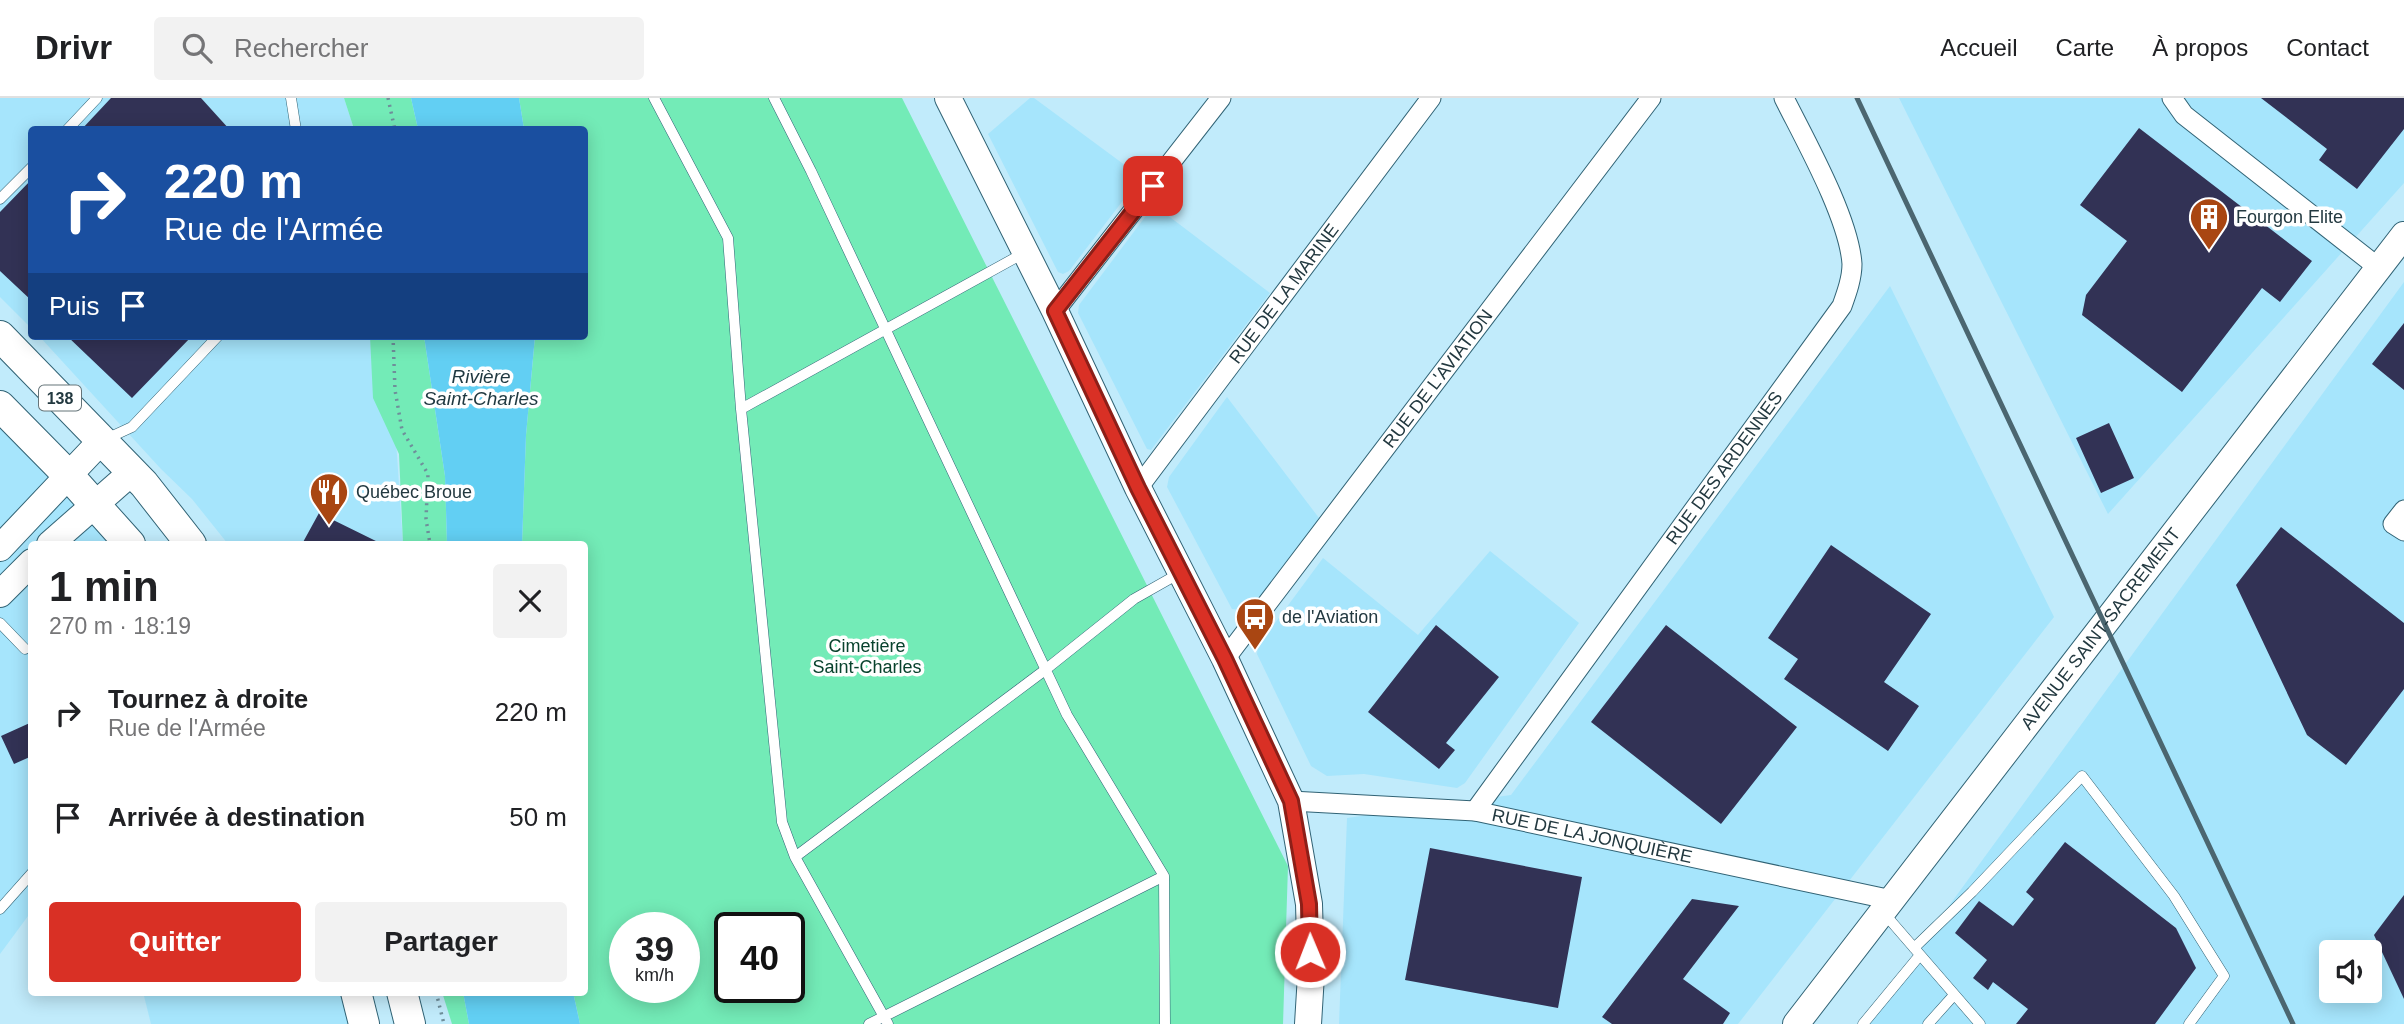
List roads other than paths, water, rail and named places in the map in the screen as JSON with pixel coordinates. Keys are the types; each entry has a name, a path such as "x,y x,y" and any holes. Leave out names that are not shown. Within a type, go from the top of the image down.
{"main road":[{"path":"948,98 1055,311 1138,488 1225,659 1291,801 1309,904 1311,975 1308,1024"},
{"name":"AVENUE SAINT-SACREMENT","path":"1796,1024 2404,234"},
{"name":"138","path":"0,336 132,472 189,541"},
{"name":"138","path":"0,406 69,476 127,541"},
{"path":"4,538 69,476 102,440"},
{"path":"54,541 132,472"},
{"path":"0,594 28,566"},
{"path":"357,996 365,1024"},
{"path":"403,996 411,1024"}],"street":[{"path":"1055,311 1221,98"},
{"name":"RUE DE LA MARINE","path":"1138,488 1431,98"},
{"name":"RUE DE L'AVIATION","path":"1225,659 1651,98"},
{"name":"RUE DES ARDENNES","path":"1475,811 1842,306 1849,286 1852,263 1843,228 1784,98"},
{"path":"2172,98 2184,115 2379,268"},
{"name":"RUE DE LA JONQUIÈRE","path":"1291,801 1475,811 1887,906"}],"lane":[{"path":"71,126 97,98"},
{"path":"291,98 295,126"},
{"path":"654,98 728,238 741,409 782,822 795,857 885,1020"},
{"path":"774,98 811,171 1067,715 1164,876 1164,1024"},
{"path":"0,200 28,171"},
{"path":"741,409 1026,252"},
{"path":"102,440 132,427 214,340"},
{"path":"795,857 1045,670 1134,599 1181,573"},
{"path":"0,623 24,649"},
{"path":"1863,1024 1917,952 2082,776 2175,896 2224,976 2189,1024"},
{"path":"869,1024 885,1020 1164,876"},
{"path":"0,909 28,878"},
{"path":"1887,906 1917,952 1980,1024"},
{"path":"1928,1024 1954,995"}],"water":[{"path":"411,98 519,98 524,126 417,126"},
{"name":"Rivière Saint-Charles","path":"425,340 535,340 526,435 522,541 447,541 445,476"},
{"path":"464,996 574,996 580,1024 469,1024"}],"railway":[{"path":"1857,98 2293,1024"}],"place":[{"name":"Fourgon Elite","path":"2209,251"},
{"name":"Québec Broue","path":"329,526"},
{"name":"de l'Aviation","path":"1255,651"}],"park label":[{"name":"Cimetière Saint-Charles","path":"867,656"}]}
